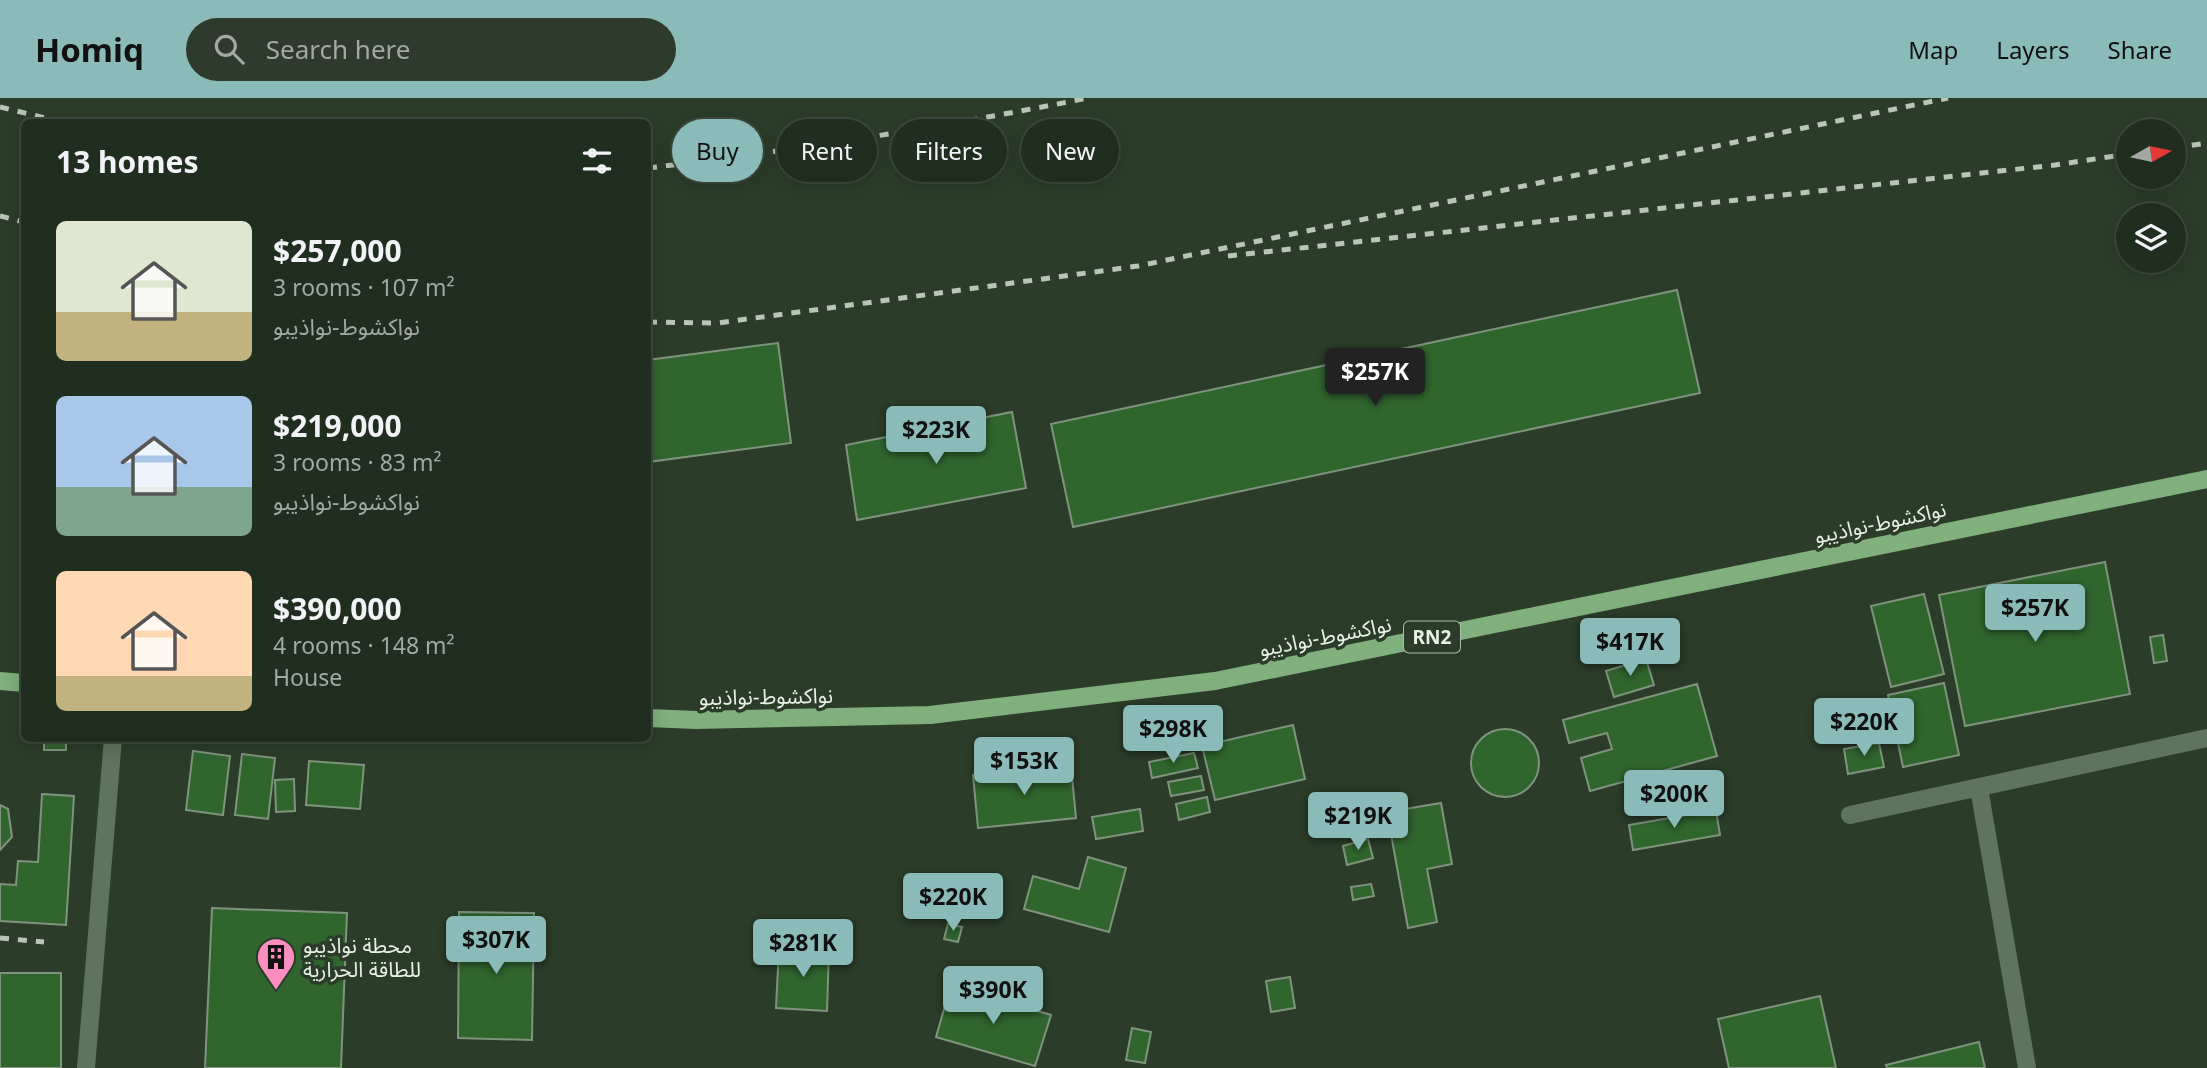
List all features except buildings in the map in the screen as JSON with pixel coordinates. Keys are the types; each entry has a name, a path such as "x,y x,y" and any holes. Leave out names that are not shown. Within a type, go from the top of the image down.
{"main road":[{"name":"نواكشوط-نواذيبو","path":"651,719 930,715 1215,681 2207,479"},
{"path":"0,681 21,683"}],"lane":[{"path":"1850,815 2207,738"},
{"path":"86,1068 113,742"},
{"path":"1979,788 2027,1068"}],"railway":[{"path":"651,168 869,137 1088,98"},
{"path":"651,322 718,323 1138,266 1948,98"},
{"path":"0,107 50,119"},
{"path":"2186,146 2207,143"},
{"path":"1228,256 2055,165 2116,156"},
{"path":"0,216 21,221"},
{"path":"0,938 44,942"}],"place":[{"name":"محطة نواذيبو للطاقة الحرارية","path":"276,991"}]}
